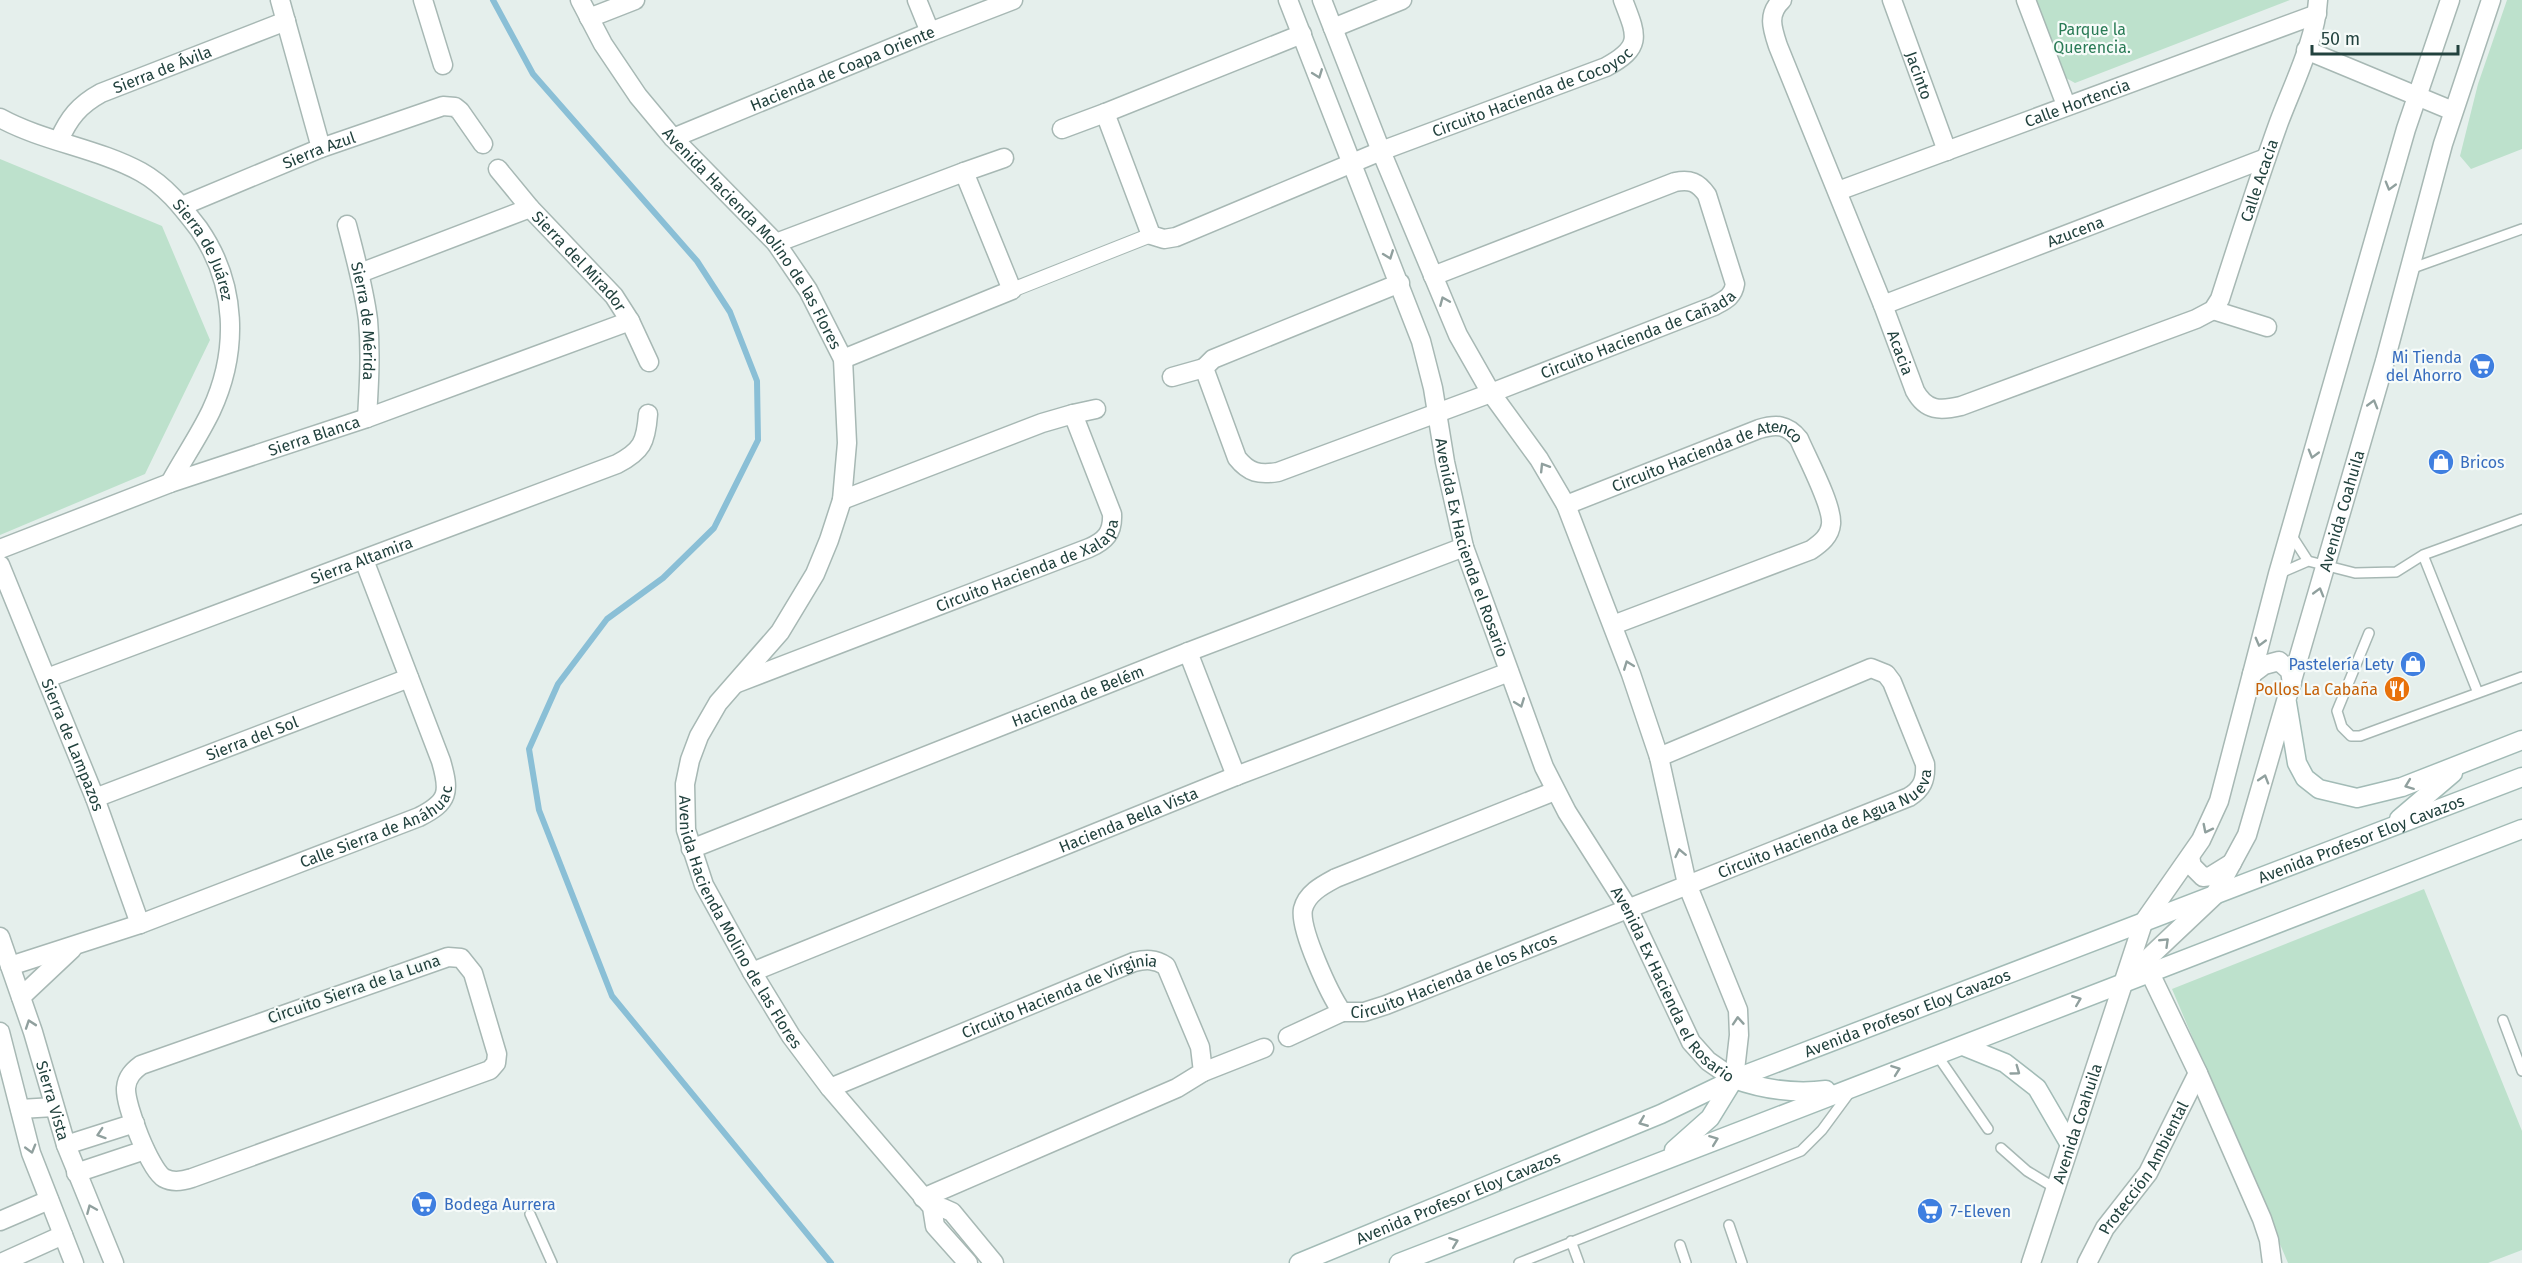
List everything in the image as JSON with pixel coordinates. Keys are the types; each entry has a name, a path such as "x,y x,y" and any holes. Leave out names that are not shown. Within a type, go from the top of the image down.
{"street":[{"path":"280,0 321,148"},
{"path":"423,0 443,65"},
{"name":"Avenida Hacienda Molino de las Flores","path":"580,0 638,96 673,138 776,243 808,290 843,358 847,442 842,500 829,540 801,600 780,632 708,719 690,760 684,807 686,830 704,885 752,972 791,1036 830,1088 927,1202 935,1226 968,1263"},
{"path":"589,18 635,0"},
{"path":"917,0 930,32"},
{"name":"Hacienda de Coapa Oriente","path":"673,138 1013,0"},
{"name":"Avenida Ex Hacienda el Rosario","path":"1288,0 1400,283 1420,341 1433,388 1464,547 1509,672 1556,791 1628,908 1691,1042 1708,1061 1734,1079 1739,1035 1738,1010 1687,884 1659,756 1613,625 1566,505 1539,459 1491,393 1458,334 1381,151 1322,0"},
{"path":"1334,28 1402,0"},
{"name":"Circuito Hacienda de Cocoyoc","path":"1381,151 1606,68 1632,49 1636,39 1623,0"},
{"name":"Jacinto","path":"1892,0 1947,151"},
{"path":"2026,0 2066,105"},
{"name":"Avenida Coahuila","path":"2031,1263 2143,923 2201,840 2219,801 2278,574 2416,96 2450,0"},
{"name":"Avenida Coahuila","path":"2123,982 2214,896 2247,835 2326,567 2453,111 2491,0"},
{"name":"Acacia","path":"1777,6 1771,20 1778,46 1919,398 1930,408 1940,410 1972,402 2196,319 2213,310"},
{"path":"2318,7 2306,50 2453,111"},
{"name":"Calle Hortencia","path":"1838,191 2318,7"},
{"name":"Sierra de Ávila","path":"59,140 75,111 87,100 286,21"},
{"path":"1062,129 1302,34"},
{"name":"Calle Acacia","path":"2213,310 2220,299 2266,158 2306,50"},
{"name":"Sierra Azul","path":"182,206 321,148 442,106 454,107 460,111 483,144"},
{"path":"1105,113 1151,235"},
{"name":"Sierra de Juárez","path":"0,118 141,172 166,190 182,206 206,240 222,272 230,304 231,341 225,375 211,411 170,483"},
{"path":"843,358 1151,235 1164,239 1176,237 1381,151"},
{"path":"776,243 1004,158"},
{"name":"Azucena","path":"1883,305 2266,158"},
{"name":"Sierra del Mirador","path":"498,169 530,208 607,289 630,321 649,362"},
{"path":"964,172 1012,290"},
{"name":"Circuito Hacienda de Cañada","path":"1204,368 1237,458 1254,473 1278,472 1491,393 1714,306 1729,298 1734,291 1735,284 1707,195 1694,182 1675,182 1433,276"},
{"path":"360,273 530,208"},
{"name":"Sierra de Mérida","path":"347,225 360,273 369,341 367,418"},
{"path":"1172,377 1204,368 1214,359 1400,283"},
{"path":"2213,310 2267,327"},
{"name":"Sierra Blanca","path":"0,549 170,483 367,418 630,321"},
{"path":"842,500 1042,423 1096,409"},
{"name":"Sierra Altamira","path":"47,678 364,560 630,457 640,449 645,440 648,414"},
{"name":"Circuito Hacienda de Xalapa","path":"735,684 1100,543 1108,536 1113,526 1112,514 1073,414"},
{"name":"Circuito Hacienda de Atenco","path":"1566,505 1759,429 1782,425 1792,430 1799,439 1826,502 1830,516 1828,535 1811,550 1613,625"},
{"name":"Hacienda de Belém","path":"691,849 1188,652 1464,547"},
{"name":"Calle Sierra de Anáhuac","path":"10,966 140,924 419,817 440,804 446,796 446,778 364,560"},
{"name":"Sierra de Lampazos","path":"0,565 95,798 140,924"},
{"path":"1188,652 1236,776"},
{"path":"2252,674 2264,665 2279,661 2290,671 2292,683"},
{"name":"Circuito Hacienda de Agua Nueva","path":"1628,908 1909,797 1917,792 1923,783 1925,764 1892,682 1886,674 1871,668 1659,756"},
{"name":"Hacienda Bella Vista","path":"752,972 1236,776 1509,672"},
{"name":"Sierra del Sol","path":"95,798 409,678"},
{"path":"2287,703 2297,763 2305,778 2319,789 2357,798 2402,788 2522,740"},
{"path":"2388,828 2463,764"},
{"name":"Avenida Profesor Eloy Cavazos","path":"1299,1263 1661,1114 1734,1079 2522,777"},
{"name":"Circuito Hacienda de los Arcos","path":"1556,791 1336,878 1318,888 1308,897 1303,909 1305,930 1330,992 1342,1012 1364,1012 1386,1005 1628,908"},
{"path":"1399,1263 2522,829"},
{"path":"2190,856 2192,866 2203,877 2211,876 2233,862"},
{"name":"Sierra Vista","path":"0,937 76,1173 114,1263"},
{"name":"Calle Sierra de Anáhuac","path":"21,997 76,946"},
{"name":"Circuito Sierra de la Luna","path":"440,958 461,958 471,969 497,1054 496,1063 490,1070 185,1180 165,1178 153,1166 145,1150 126,1087 133,1071 141,1065 440,958"},
{"name":"Circuito Hacienda de Virginia","path":"830,1088 1146,959 1159,962 1171,973 1200,1047 1203,1072"},
{"name":"Protección Ambiental","path":"2150,973 2198,1073 2262,1219 2269,1240 2272,1263"},
{"path":"1288,1037 1342,1012"},
{"name":"Sierra Vista","path":"1,1037 31,1154 74,1263"},
{"path":"1963,1046 2005,1063 2037,1088 2069,1143"},
{"path":"927,1202 1177,1088 1203,1072 1264,1048"},
{"name":"Protección Ambiental","path":"2087,1263 2105,1228 2148,1173 2198,1073"},
{"path":"1648,1166 1697,1132 1721,1103 1734,1079 1758,1088 1777,1091 1817,1091 1855,1085"},
{"path":"20,1109 54,1107"},
{"path":"66,1144 135,1123"},
{"path":"76,1173 145,1150"},
{"path":"0,1221 49,1200"},
{"name":"Avenida Hacienda Molino de las Flores","path":"927,1202 952,1212 994,1263"},
{"path":"1,1263 63,1235"}],"lane":[{"path":"2410,269 2522,229"},
{"path":"2290,533 2308,561 2355,573 2396,572 2424,555 2522,519"},
{"path":"2424,555 2478,693"},
{"path":"2278,574 2308,561"},
{"path":"2368,633 2337,711 2342,727 2351,736 2360,736 2522,677"},
{"path":"2503,1020 2522,1071"},
{"path":"1937,1055 1988,1129"},
{"path":"1519,1263 1801,1151 1822,1130 1855,1085"},
{"path":"2001,1148 2026,1171 2055,1188"},
{"path":"530,1214 552,1263"},
{"path":"1729,1225 1742,1263"},
{"path":"1571,1241 1579,1263"},
{"path":"1680,1245 1686,1263"}],"green space":[{"name":"Parque la Querencia.","path":"2035,0 2290,0 2075,83 2066,78"},
{"path":"2507,0 2522,0 2522,149 2471,169 2460,156 2478,84"},
{"path":"0,159 162,226 210,340 145,474 0,535"},
{"path":"2424,889 2522,1131 2522,1250 2488,1263 2288,1263 2172,989"}],"waterway":[{"path":"493,0 533,74 697,261 730,312 757,381 758,440 714,528 663,578 607,619 558,684 529,749 539,810 612,996 831,1263"}],"place":[{"name":"Mi Tienda del Ahorro","path":"2482,366"},
{"name":"Bricos","path":"2441,462"},
{"name":"Pastelería Lety","path":"2413,664"},
{"name":"Pollos La Cabaña","path":"2397,689"},
{"name":"Bodega Aurrera","path":"424,1204"},
{"name":"7-Eleven","path":"1930,1211"}]}
